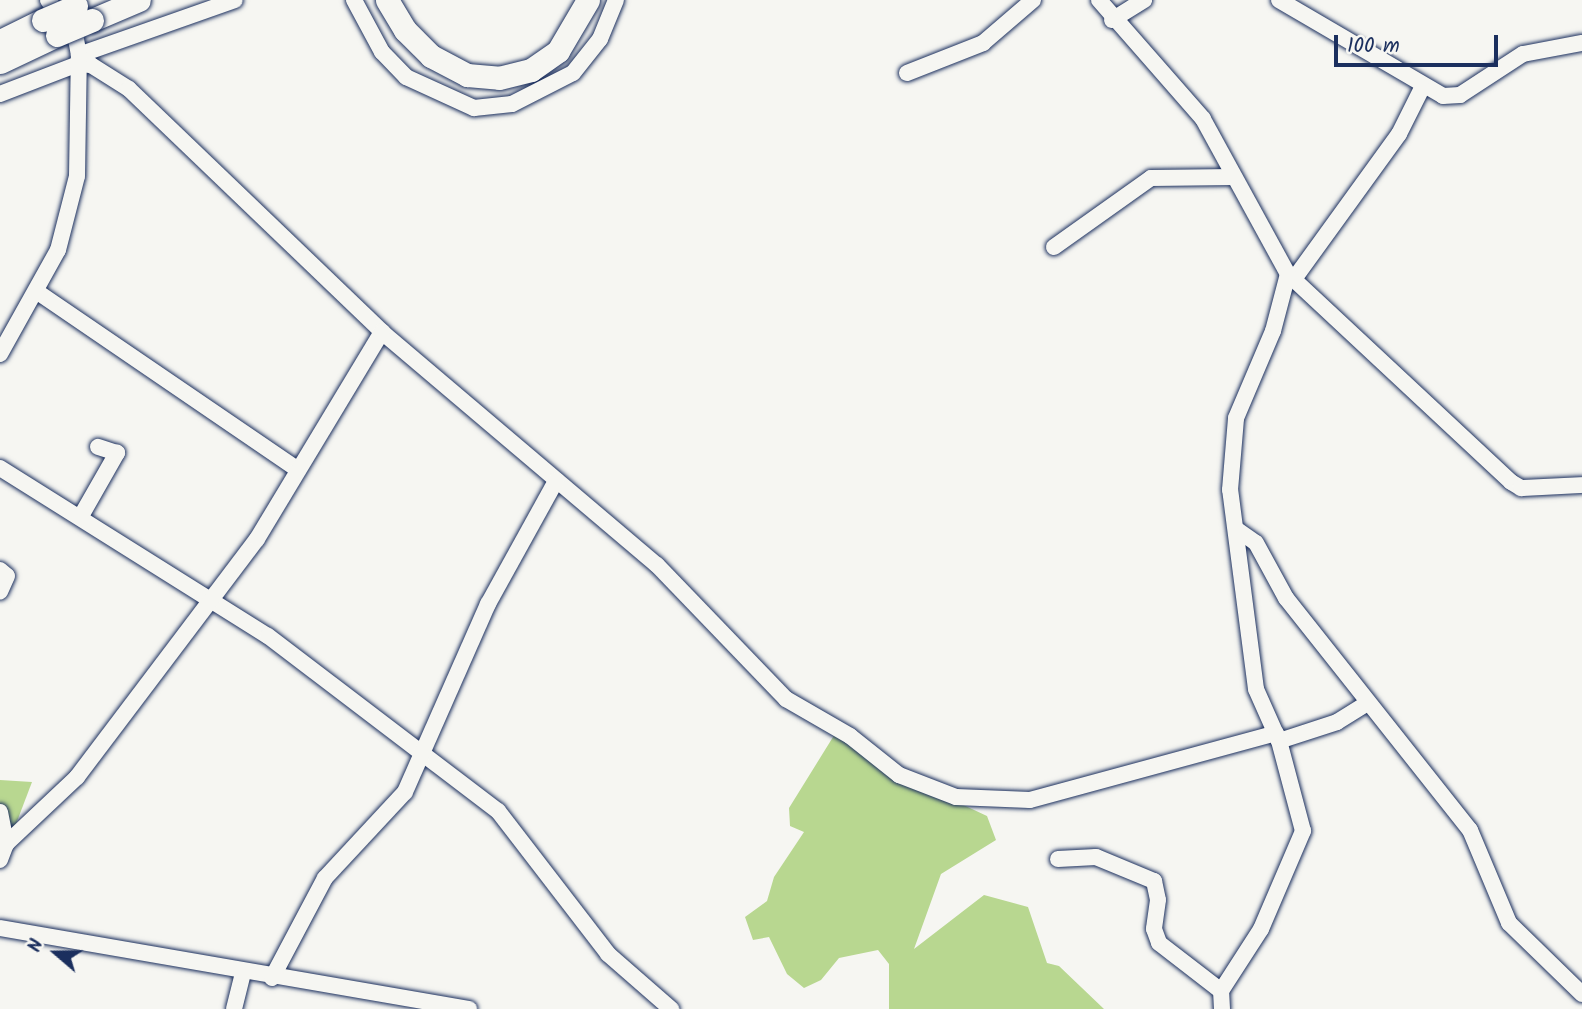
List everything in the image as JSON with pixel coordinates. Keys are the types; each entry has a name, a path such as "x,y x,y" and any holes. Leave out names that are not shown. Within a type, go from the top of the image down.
{"highway":[{"path":"0,32 47,13 139,0"},
{"path":"387,0 405,30 431,56 467,75 499,78 531,70 558,51 588,0"},
{"path":"401,0 446,50 499,64 543,47 566,18 572,0"},
{"path":"0,41 47,13"},
{"path":"0,62 47,13"}],"street":[{"path":"0,94 78,59 235,0"},
{"path":"354,0 382,52 406,77 474,108 512,104 573,73 600,38 616,0"},
{"path":"907,73 983,43 1032,0"},
{"path":"1099,0 1112,20 1203,119 1291,277 1511,482 1521,488 1582,485"},
{"path":"1112,20 1144,0"},
{"path":"1279,0 1422,88 1460,95 1511,59 1582,43"},
{"path":"0,354 36,291 70,215 77,176 76,39 47,13"},
{"path":"78,59 129,89 382,332 657,565 786,699 850,736 899,775 956,797 1030,800 1337,722 1368,703"},
{"path":"1222,1009 1221,990 1261,929 1303,831 1277,737 1256,689 1230,490 1236,418 1273,331 1291,277 1399,134 1422,88"},
{"path":"1054,247 1151,178 1234,177"},
{"path":"36,291 297,469"},
{"path":"0,860 6,844 77,777 257,539 382,332"},
{"path":"80,516 117,453 98,447"},
{"path":"0,468 80,516 293,654 421,755 498,811 608,954 671,1009"},
{"path":"272,978 325,878 368,829 386,818 421,755 488,604 556,481"},
{"path":"1236,529 1256,542 1286,598 1470,830 1510,923 1582,995"},
{"path":"0,570 7,576 0,592"},
{"path":"0,812 6,844"},
{"path":"1058,859 1096,856 1154,881 1158,900 1154,929 1159,943 1221,990"},
{"path":"0,928 243,974 469,1009"},
{"path":"234,1009 243,974"}],"green space":[{"path":"838,729 899,775 987,816 996,840 941,874 914,949 984,895 1028,907 1047,963 1059,966 1104,1009 889,1009 889,964 878,950 839,958 821,980 804,988 787,974 769,937 753,940 745,917 767,901 774,877 804,832 790,826 789,808"},
{"path":"0,780 32,782 0,866"}]}
